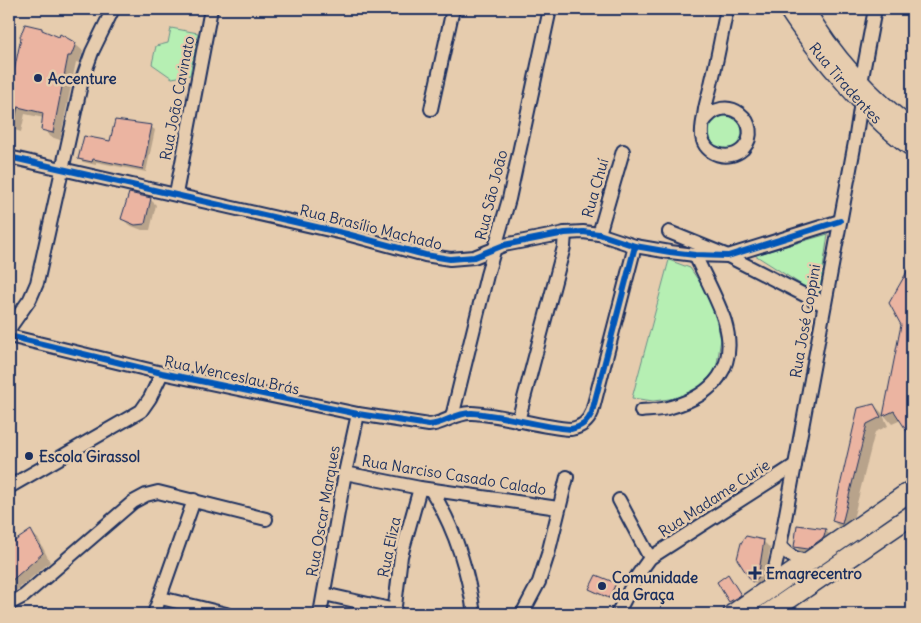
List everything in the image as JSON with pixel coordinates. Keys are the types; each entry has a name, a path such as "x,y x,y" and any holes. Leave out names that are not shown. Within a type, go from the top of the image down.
{"main road":[{"name":"Rua Tiradentes","path":"788,9 805,36 861,102 878,120 912,147"},
{"name":"Rua Tiradentes","path":"805,9 829,44 862,83 895,116 912,129"},
{"path":"733,614 912,490"},
{"path":"767,614 912,515"}],"street":[{"path":"9,329 30,300 38,283 84,71 113,9"},
{"name":"Rua João Cavinato","path":"176,194 211,9"},
{"path":"431,109 453,9"},
{"name":"Rua São João","path":"452,418 487,275 509,199 550,9"},
{"path":"703,123 708,116 720,109 733,109 744,116 747,122 749,134 745,146 735,154 722,156 711,151 703,141 702,135 703,123 708,95 727,9"},
{"name":"Rua José Coppini","path":"770,589 780,546 859,121 862,83 876,9"},
{"path":"712,83 720,109"},
{"name":"Rua Chuí","path":"599,234 622,151"},
{"name":"Rua Brasílio Machado","path":"9,157 347,234 425,255 456,259 480,268 487,275"},
{"path":"728,256 840,221"},
{"path":"669,232 728,256 824,305"},
{"path":"518,420 564,247 566,233"},
{"name":"Rua Brasílio Machado","path":"456,259 474,257 504,245 566,233 599,234 635,246 695,255 728,256"},
{"name":"Rua Wenceslau Brás","path":"9,336 162,374 358,414 437,425 452,418 472,413 571,429 585,424 592,412 635,246"},
{"path":"641,411 670,408 690,400 719,378 725,367 729,352 729,338 725,320 695,255"},
{"path":"9,487 141,411 162,374"},
{"name":"Rua Oscar Marques","path":"320,614 345,473 358,414"},
{"name":"Rua Madame Curie","path":"617,614 637,576 650,558 795,465"},
{"name":"Rua Narciso Casado Calado","path":"345,473 426,489 558,508"},
{"path":"522,614 539,582 567,477"},
{"path":"426,489 445,512 461,553 474,614"},
{"name":"Rua Eliza","path":"394,612 401,556 426,489"},
{"path":"9,604 24,596 134,502 154,492 266,518"},
{"path":"154,614 194,500"},
{"name":"Rua Madame Curie","path":"619,500 650,558"},
{"path":"780,546 790,557 811,561"},
{"path":"324,594 394,612"},
{"path":"160,598 226,614"}],"green space":[{"path":"171,28 198,33 190,75 172,78 152,64 156,46 168,43"},
{"path":"725,115 737,120 742,132 737,144 725,149 713,144 708,132 713,120"},
{"path":"828,234 819,296 755,255"},
{"path":"669,260 690,268 703,287 713,308 721,339 716,370 698,389 678,398 653,401 632,398"}],"building":[{"name":"Accenture","path":"25,24 42,28 42,30 59,37 60,34 76,43 71,56 68,56 53,133 41,130 43,113 18,107 12,130 9,130 9,95 20,37"},
{"path":"115,120 152,125 143,169 93,159 92,162 78,159 84,136 110,141"},
{"path":"129,193 151,198 145,224 135,225 121,219"},
{"path":"912,263 912,439 894,411 883,416 901,325 889,303"},
{"path":"874,404 881,417 867,424 842,524 832,521 858,408"},
{"path":"797,525 826,529 824,537 808,549 794,547"},
{"path":"31,530 43,553 9,583 9,545"},
{"path":"746,536 764,540 758,578 752,582 737,559 741,543"},
{"path":"728,574 741,595 729,602 717,582"},
{"name":"Comunidade da Graça","path":"596,575 616,583 609,598 589,589"}],"cycle path":[{"path":"9,157 347,234 425,255 450,259 474,257 504,245 565,233 583,232 599,234 635,246 670,252 728,256 840,221"},
{"path":"9,336 162,373 358,414 429,425 440,423 461,414 472,413 571,429 584,424 592,412 635,246"}],"place":[{"name":"Accenture","path":"38,78"},
{"name":"Escola Girassol","path":"29,456"},
{"name":"Emagrecentro","path":"755,573"},
{"name":"Comunidade da Graça","path":"602,586"}]}
